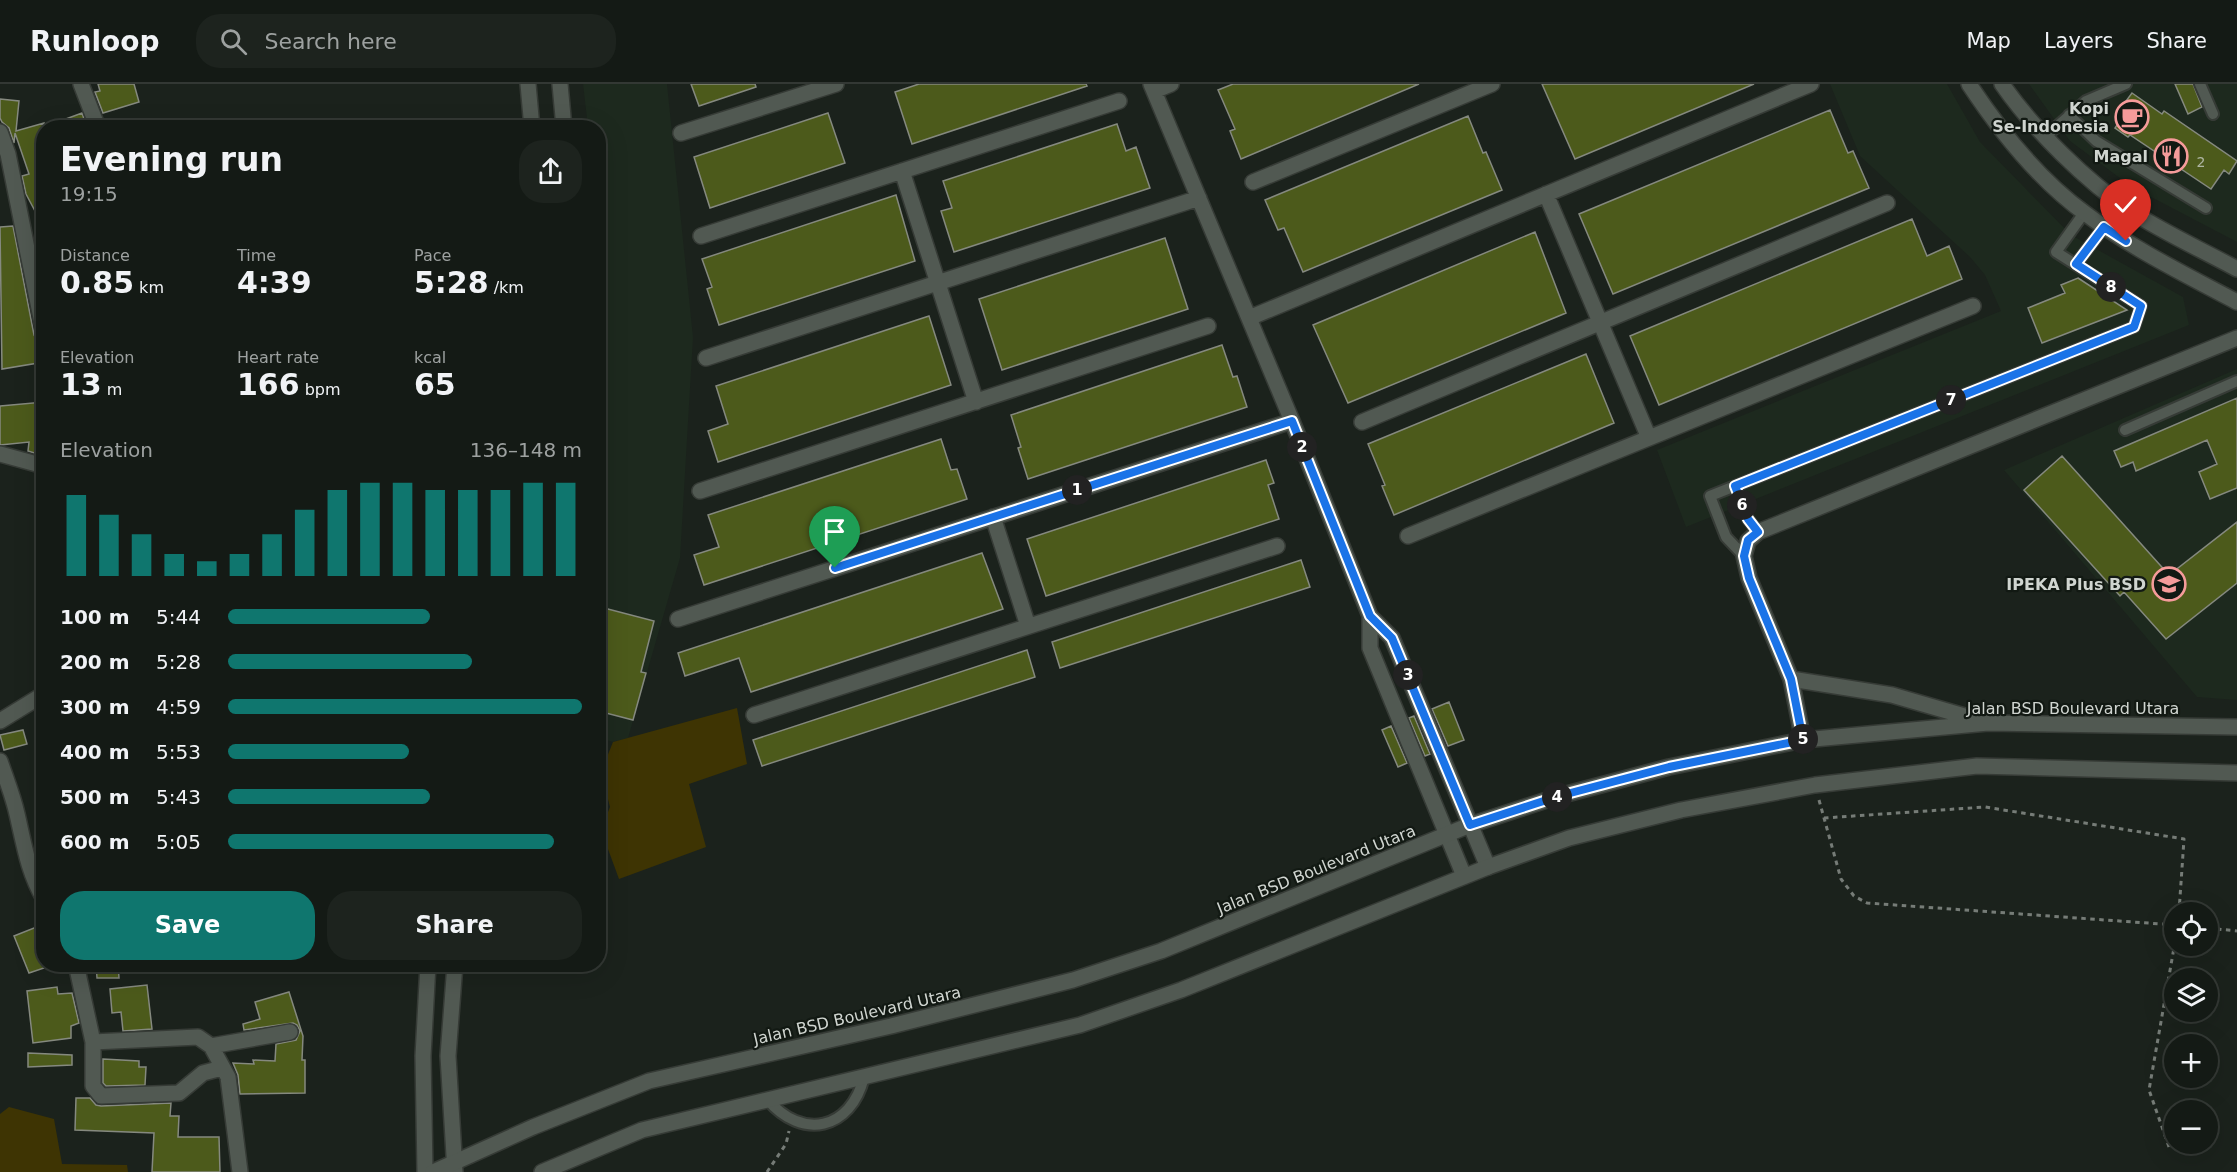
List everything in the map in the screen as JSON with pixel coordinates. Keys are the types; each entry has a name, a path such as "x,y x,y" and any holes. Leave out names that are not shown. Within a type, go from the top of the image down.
{"street":[{"path":"81,84 95,120"},
{"path":"528,84 531,120"},
{"path":"560,84 563,120"},
{"path":"681,134 836,84"},
{"path":"1171,84 1153,88 1292,421 1370,616 1370,648 1464,876"},
{"path":"1253,182 1492,84"},
{"path":"1249,318 1811,84"},
{"path":"1969,84 2031,163 2084,213 2173,268 2237,302"},
{"path":"2002,84 2046,136 2098,187 2133,212 2237,269"},
{"path":"701,236 1119,101"},
{"path":"0,132 6,174 36,300"},
{"path":"902,171 976,402"},
{"path":"1546,194 1649,438"},
{"path":"706,358 1198,198"},
{"path":"1362,422 1887,203"},
{"path":"1408,536 1973,306"},
{"path":"700,491 1209,326"},
{"path":"1803,740 1791,679 1749,578 1744,556 1748,540 1758,532 2237,338"},
{"path":"678,619 1292,421"},
{"path":"0,454 36,464"},
{"path":"993,517 1028,626"},
{"path":"754,715 1277,546"},
{"path":"1370,616 1392,638 1488,867"},
{"path":"1791,679 1892,695 1988,723"},
{"path":"1388,693 1412,683"},
{"path":"0,721 36,699"},
{"name":"Jalan BSD Boulevard Utara","path":"433,1172 454,1168 533,1128 649,1081 891,1026 1073,980 1161,951 1470,825 1559,796 1669,767 1803,740 1988,723 2237,728"},
{"path":"0,761 36,886"},
{"path":"542,1172 642,1130 1080,1025 1181,990 1464,876 1569,838 1681,810 1815,785 1977,766 2237,773"},
{"path":"78,972 93,1042 93,1086 101,1096 179,1093 203,1073 222,1068"},
{"path":"425,1172 423,1056 428,972"},
{"path":"454,972 448,1056 454,1168"},
{"path":"211,1046 290,1032"},
{"path":"93,1042 198,1037 211,1046 228,1077 240,1172"}],"lane":[{"path":"2046,136 2086,101 2126,84"},
{"path":"2200,84 2213,114"},
{"path":"2069,115 2096,141 2206,208"},
{"path":"1744,556 1726,537 1710,496 2134,327 2141,306 2056,252 2084,213"},
{"path":"2076,264 2104,227"},
{"path":"2125,430 2237,381"},
{"path":"1735,486 1748,519 1758,532"},
{"path":"767,1099 777,1112 791,1120 807,1125 824,1124 839,1117 851,1107 860,1093 864,1077"}],"path":[{"path":"2164,924 1867,903 1854,896 1840,879 1824,818 1985,807 2184,838 2180,902"},
{"path":"2218,929 2237,931"},
{"path":"2164,1133 2149,1090 2173,956"},
{"path":"767,1172 786,1144 791,1120"}],"shaded area":[{"path":"583,84 667,84 693,337 680,558 628,738 613,742 606,740 606,120 587,120"},
{"path":"1830,84 1947,84 1980,142 2071,235 2183,297 2189,325 1686,527 1657,450 2001,311 1985,275 1970,257 1860,156"},
{"path":"2029,84 2237,84 2237,242 2132,187 2070,141"},
{"name":"IPEKA Plus BSD","path":"2237,369 2237,700 2197,697 2004,470"},
{"path":"737,708 747,764 689,784 706,847 619,879 606,844 606,817 610,807 606,791 606,760 613,742"},
{"path":"9,1107 54,1119 62,1164 127,1165 128,1172 0,1172 0,1114"}],"building":[{"path":"98,84 134,84 139,102 103,113 95,92 100,91"},
{"path":"691,84 755,84 756,87 699,106"},
{"path":"919,84 1086,84 1087,86 912,144 895,92"},
{"path":"1233,84 1419,84 1241,159 1230,131 1235,129 1218,90"},
{"path":"1542,84 1754,84 1575,159"},
{"path":"2175,84 2193,84 2202,107 2188,114"},
{"path":"2132,93 2162,114 2164,111 2237,161 2229,174 2224,170 2211,189 2130,135 2128,137 2115,128 2128,109 2123,105"},
{"path":"0,99 19,101 16,131 36,125 36,213 26,194 22,176 29,174 15,133 14,143 9,128 0,118"},
{"path":"1830,110 1848,153 1853,151 1869,188 1613,294 1579,214"},
{"path":"82,113 84,120 63,120"},
{"path":"828,113 845,163 710,208 694,157"},
{"path":"1468,116 1483,153 1486,152 1502,190 1303,272 1284,228 1278,230 1265,200"},
{"path":"1117,124 1126,151 1136,147 1150,188 954,252 941,211 952,208 943,181"},
{"path":"896,195 915,261 719,325 707,289 712,287 702,259"},
{"path":"1912,219 1927,256 1949,246 1962,279 1659,405 1630,336"},
{"path":"13,226 36,338 36,363 2,369 0,227"},
{"path":"1535,232 1566,313 1348,403 1313,325"},
{"path":"1165,238 1188,309 1002,370 979,299"},
{"path":"2078,278 2127,310 2042,343 2028,308 2065,293 2061,285"},
{"path":"929,316 951,385 718,462 708,431 728,424 716,386"},
{"path":"1222,345 1233,377 1237,376 1247,407 1028,479 1011,415"},
{"path":"1586,354 1614,423 1394,515 1382,486 1385,485 1368,444"},
{"path":"2237,398 2237,488 2210,499 2199,472 2217,464 2207,440 2136,471 2133,462 2121,467 2114,451"},
{"path":"36,403 36,454 28,451 29,442 0,445 0,406"},
{"path":"941,439 951,470 957,469 967,499 704,585 694,555 719,547 708,515"},
{"path":"2062,456 2169,575 2237,522 2237,583 2166,639 2124,592 2120,596 2024,490"},
{"path":"1266,460 1274,483 1268,485 1279,519 1046,596 1027,539"},
{"path":"982,553 1003,609 751,692 739,658 685,676 678,653"},
{"path":"1301,560 1310,587 1060,668 1052,642"},
{"path":"606,609 654,621 641,672 646,673 633,720 606,713"},
{"path":"1027,650 1035,677 762,766 753,740"},
{"path":"1449,702 1464,740 1448,746 1432,709"},
{"path":"1414,716 1430,754 1425,756 1409,718"},
{"path":"1391,726 1407,763 1398,767 1382,730"},
{"path":"23,730 27,744 4,750 0,735"},
{"path":"36,927 36,971 29,973 14,936"},
{"path":"97,972 119,972 119,978 97,978"},
{"path":"147,985 152,1029 123,1031 121,1012 112,1013 110,989"},
{"path":"57,987 58,994 72,993 79,1023 71,1026 71,1038 33,1043 27,991"},
{"path":"289,992 303,1036 302,1060 305,1060 305,1093 240,1094 238,1075 233,1063 254,1064 253,1060 275,1061 276,1044 296,1040 300,1031 293,1023 244,1030 243,1024 260,1019 255,1002"},
{"path":"28,1053 72,1055 72,1065 28,1067"},
{"path":"103,1059 139,1061 139,1067 146,1067 145,1085 106,1086 103,1083"},
{"path":"76,1098 90,1098 96,1105 101,1106 171,1103 170,1116 179,1116 178,1137 219,1137 220,1172 152,1172 154,1133 75,1130"}],"place":[{"name":"Kopi Se-Indonesia","path":"2132,117"},
{"name":"Magal","path":"2171,156"},
{"name":"IPEKA Plus BSD","path":"2169,584"}],"route":[{"path":"835,568 1292,421 1370,616 1392,638 1470,825 1559,796 1669,767 1803,740 1791,679 1749,578 1744,556 1748,540 1758,532 1748,519 1735,486 2134,327 2141,306 2076,264 2104,227 2126,241"}]}
